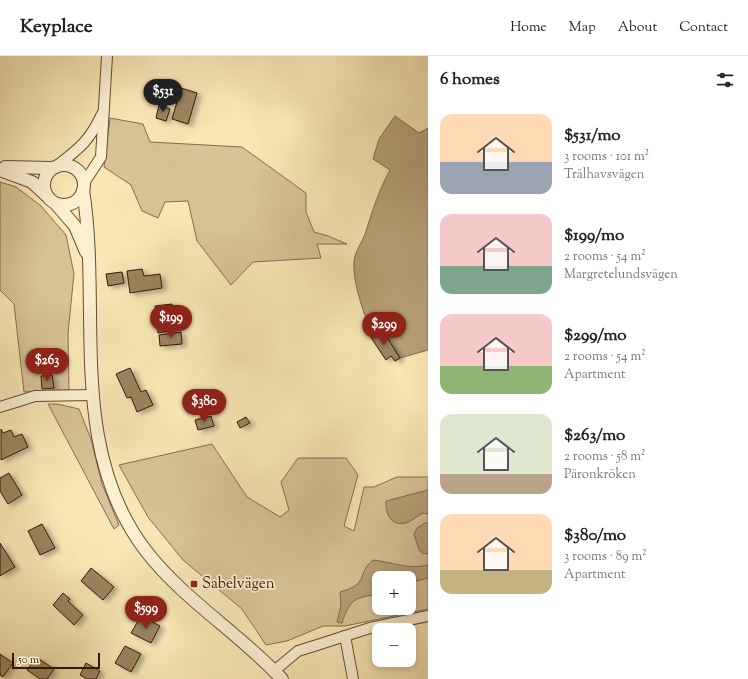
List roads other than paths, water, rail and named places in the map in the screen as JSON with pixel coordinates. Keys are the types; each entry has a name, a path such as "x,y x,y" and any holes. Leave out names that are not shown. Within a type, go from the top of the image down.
{"street":[{"path":"56,204 71,204 80,197 101,157 108,56"},
{"path":"46,195 44,182 47,174 83,146 94,130 104,108"},
{"path":"0,169 69,165 80,173 84,187 88,220 92,395 100,443 109,481 126,521 159,567 174,583 278,675 298,651 370,628 428,616"},
{"path":"0,169 32,182 56,204 75,226 89,261"},
{"path":"0,407 36,396 92,395"},
{"path":"346,636 352,679"}],"place":[{"name":"Sabelvägen","path":"194,584"}]}
